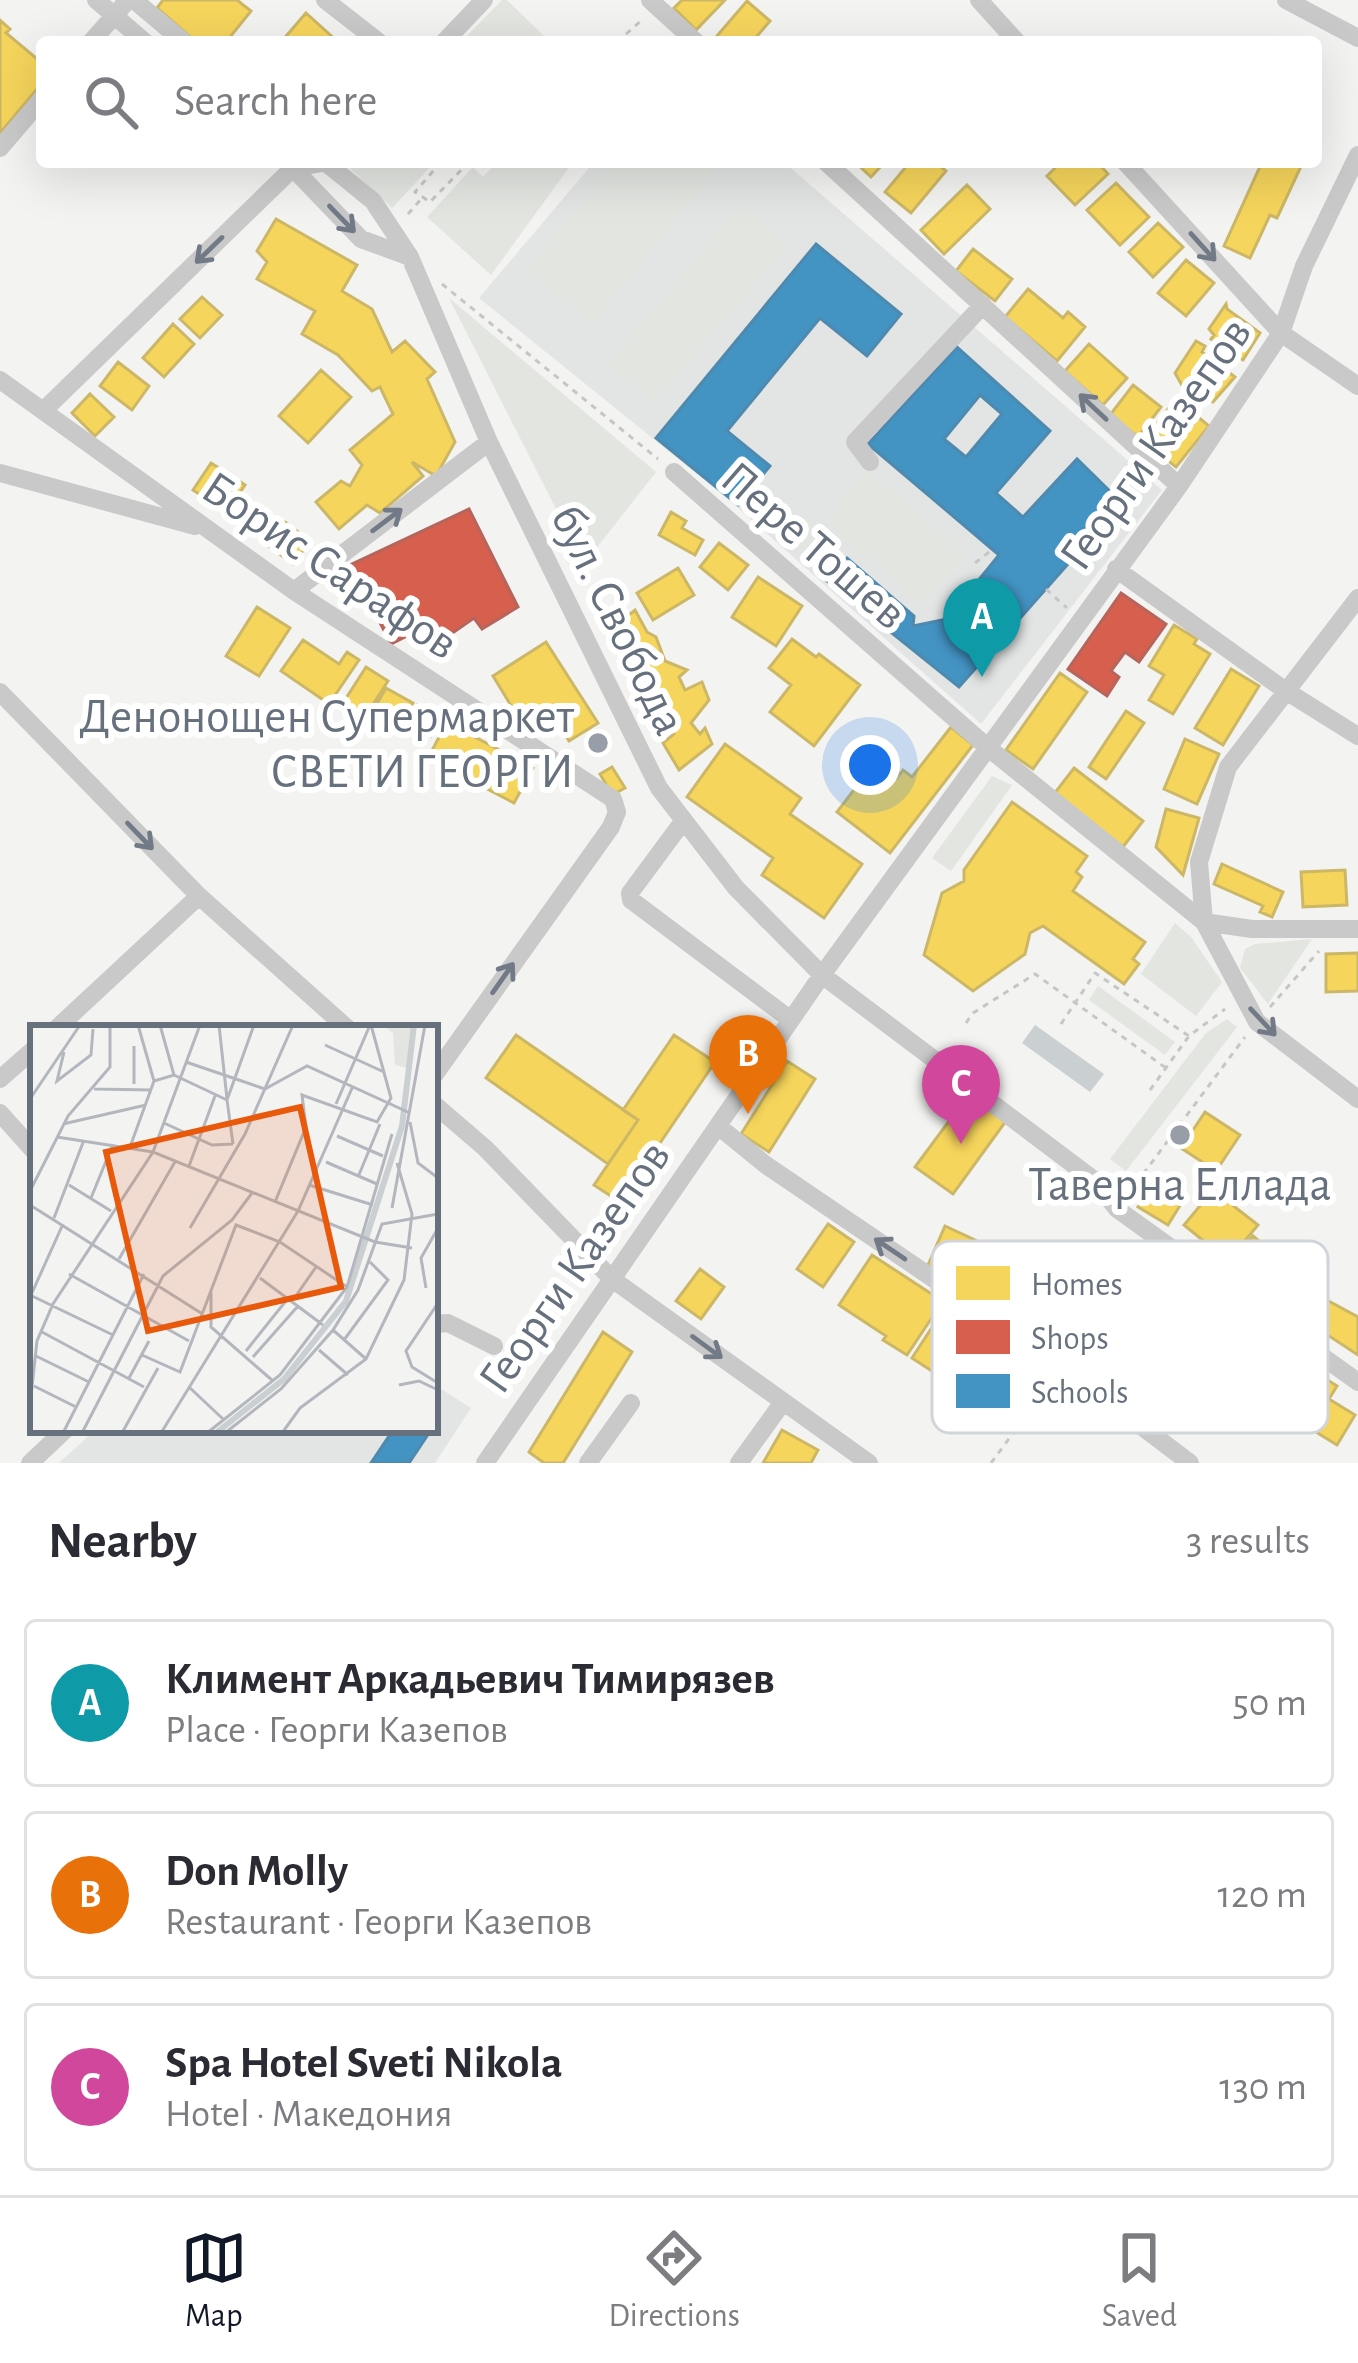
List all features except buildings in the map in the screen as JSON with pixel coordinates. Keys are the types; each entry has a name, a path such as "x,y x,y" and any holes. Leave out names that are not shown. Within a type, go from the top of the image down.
{"street":[{"path":"96,0 125,5 174,36"},
{"path":"325,0 371,36"},
{"path":"450,36 484,0"},
{"path":"979,0 1012,36"},
{"path":"1286,0 1358,38"},
{"path":"654,3 690,36"},
{"path":"97,36 125,5"},
{"path":"125,5 142,36"},
{"path":"0,148 36,106"},
{"name":"Георги Казепов","path":"488,1462 822,975 1179,486 1281,333 1304,266 1353,183 1358,155"},
{"path":"43,411 287,168"},
{"path":"293,168 361,238 410,257"},
{"name":"бул. Свобода","path":"334,168 373,201 410,257 489,442 659,788 736,888 822,975 1094,1180 1117,1209 1162,1241"},
{"path":"833,168 1179,486"},
{"path":"1130,168 1281,333 1358,386"},
{"path":"870,462 855,442 982,305"},
{"name":"Борис Сарафов","path":"0,380 294,591 613,799 616,812 610,827 438,1070"},
{"path":"294,591 489,442"},
{"name":"Пере Тошев","path":"674,472 986,746 1204,922 1257,1022 1358,1099"},
{"path":"0,473 205,529"},
{"path":"1116,569 1286,692 1358,736"},
{"path":"1349,928 1252,929 1204,922 1199,862 1228,767 1358,598"},
{"path":"0,692 199,896 344,1025"},
{"path":"684,820 630,892 631,901 791,1020"},
{"path":"60,1025 199,896"},
{"path":"3,1069 30,1052"},
{"path":"438,1108 485,1148 612,1279 868,1463"},
{"path":"0,1113 30,1147"},
{"path":"718,1126 766,1165 932,1278"},
{"path":"438,1324 448,1324 494,1346"},
{"name":"бул. Свобода","path":"1328,1360 1358,1382"},
{"path":"740,1463 783,1402"},
{"path":"588,1463 631,1403"},
{"path":"30,1463 61,1433"},
{"path":"1150,1433 1190,1463"}],"path":[{"path":"622,36 654,3"},
{"path":"436,168 415,193 430,202 463,168"},
{"path":"393,230 422,197"},
{"name":"Пере Тошев","path":"410,257 674,472"},
{"path":"975,563 993,549"},
{"path":"1046,589 1055,595"},
{"path":"1117,1209 1257,1022 1349,928"},
{"path":"1061,1024 1095,973 1189,1036"},
{"path":"966,1023 973,1013 1034,974 1166,1068"},
{"path":"1150,1090 1189,1036 1242,995"},
{"path":"991,1463 1013,1433"}],"shaded area":[{"path":"507,0 544,36 467,36"},
{"path":"349,168 429,168 392,208"},
{"path":"472,168 483,177 491,168 569,168 491,275 427,217"},
{"path":"589,168 791,168 1162,490 981,724 728,499 479,298"},
{"path":"612,168 718,168 593,324 525,270"},
{"path":"741,205 789,245 655,403 607,363"},
{"path":"449,298 656,472 584,564"},
{"path":"868,470 966,555 922,604 826,520"},
{"path":"801,511 843,550 822,573 780,534"},
{"path":"992,776 1012,785 951,871 932,858"},
{"path":"1175,923 1191,937 1222,982 1196,1016 1141,974"},
{"path":"1312,939 1268,1004 1240,968 1245,949"},
{"path":"1098,986 1175,1042 1165,1055 1089,1000"},
{"path":"1227,1019 1237,1027 1126,1171 1110,1159 1206,1033"},
{"path":"1035,1025 1104,1074 1090,1092 1022,1043"},
{"path":"438,1387 471,1408 435,1463 59,1463 92,1433 438,1433"}],"place":[{"name":"Климент Аркадьевич Тимирязев","path":"982,677"},
{"name":"Денонощен Супермаркет СВЕТИ ГЕОРГИ","path":"598,743"},
{"name":"Don Molly","path":"748,1114"},
{"name":"Таверна Еллада","path":"1180,1135"},
{"name":"Spa Hotel Sveti Nikola","path":"961,1144"}]}
